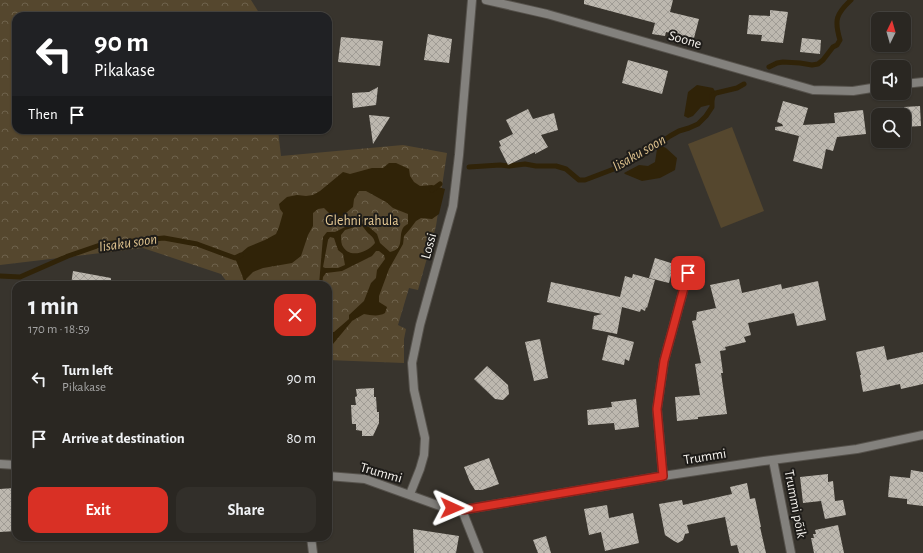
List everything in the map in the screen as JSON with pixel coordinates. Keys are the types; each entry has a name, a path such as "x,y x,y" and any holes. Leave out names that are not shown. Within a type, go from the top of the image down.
{"street":[{"name":"Lossi","path":"410,494 424,455 425,438 414,390 412,363 420,325 453,206 459,155 472,0"},
{"name":"Soone","path":"486,0 547,14 813,90 853,91 871,88"},
{"path":"911,83 923,82"},
{"path":"663,476 657,409 664,361 688,273"},
{"name":"Trummi","path":"332,476 365,478 440,506 462,510 663,476 857,449 923,435"},
{"name":"Trummi põik","path":"773,460 791,553"},
{"path":"0,464 12,465"},
{"path":"462,510 479,553"},
{"path":"311,541 312,553"}],"green space":[{"name":"Glehni rahula","path":"0,0 251,0 258,12 12,12 12,134 278,134 281,156 403,145 447,153 436,226 418,290 409,288 398,325 406,329 404,339 404,363 332,360 332,281 226,281 221,274 143,248 0,265"},
{"path":"732,127 764,211 721,228 688,144"}],"shaded area":[{"path":"697,85 713,88 716,94 715,98 713,104 701,107 693,116 688,118 684,116 688,92"},
{"path":"662,146 677,158 675,170 660,178 642,181 624,173 639,165 648,166 655,162 657,149"},
{"path":"389,163 396,163 409,169 410,176 414,182 420,186 432,185 445,189 439,214 432,219 421,218 416,221 404,236 403,244 389,269 379,296 379,302 387,307 385,313 377,315 364,314 352,321 332,345 332,332 334,332 349,319 349,315 364,301 371,283 376,278 377,270 385,259 384,255 379,251 376,251 372,256 342,271 326,273 322,281 319,281 323,237 327,232 335,232 359,222 369,227 377,234 380,243 390,252 398,248 403,228 408,224 408,214 393,208 386,202 366,191 359,191 354,199 353,207 341,217 332,216 324,208 318,209 313,213 313,226 308,235 301,256 292,263 263,268 253,272 246,279 246,281 244,281 235,258 248,247 276,234 283,213 279,204 287,197 297,195 313,195 343,172 350,174 372,168 383,168","holes":["361,225 373,238 375,243 363,252 354,253 345,250 342,245 341,235 345,230","330,237 334,238 338,250 343,254 345,265 338,268 325,268 323,267 328,240"]}],"building":[{"path":"584,0 673,0 670,12 699,19 694,38 666,32 665,36 652,34 655,23 584,4"},
{"path":"770,10 788,12 783,43 761,41 762,35 747,34 749,15 770,16"},
{"path":"428,34 452,39 449,63 424,60"},
{"path":"341,37 383,41 380,66 338,62"},
{"path":"802,38 821,40 820,54 800,52"},
{"path":"628,60 668,71 662,94 622,83"},
{"path":"378,87 376,105 353,108 352,93 369,92"},
{"path":"783,101 808,108 803,125 835,123 834,113 863,110 866,134 837,137 833,151 826,149 822,169 793,161 799,136 775,130 775,127 783,126 777,122"},
{"path":"920,106 921,126 911,127 911,108 904,107"},
{"path":"528,109 533,119 554,113 558,130 541,135 548,147 508,165 499,147 501,146 499,141 513,134 506,120"},
{"path":"369,115 390,117 373,144"},
{"path":"655,258 674,264 669,283 649,278"},
{"path":"73,271 111,278 111,281 72,281"},
{"path":"633,274 655,280 645,311 641,309 640,312 622,307 617,334 592,329 594,316 602,314 547,302 551,282 620,297 625,276 632,278"},
{"path":"739,279 742,293 781,284 782,289 818,281 826,320 797,326 794,313 748,323 751,335 744,337 746,342 725,347 726,350 720,351 723,373 721,373 727,414 677,421 675,397 700,395 695,364 701,363 692,321 696,320 697,312 716,308 710,285"},
{"path":"608,335 634,342 629,361 625,359 624,365 602,360"},
{"path":"540,339 548,378 534,381 525,342"},
{"path":"884,346 887,360 923,352 923,384 901,389 900,384 863,392 856,352"},
{"path":"487,366 508,385 509,394 503,400 495,399 474,379"},
{"path":"374,388 377,412 379,412 379,423 373,436 362,436 362,431 356,430 356,424 352,424 351,405 356,405 356,389"},
{"path":"636,399 639,427 615,430 614,423 588,425 587,410 612,407 611,402"},
{"path":"489,458 499,484 482,490 475,490 464,467"},
{"path":"911,470 923,472 923,506 907,504 907,499 888,497 890,476 910,478"},
{"path":"828,474 828,482 833,481 835,501 843,500 846,515 825,519 821,501 803,503 800,477"},
{"path":"747,483 750,499 755,498 766,553 739,553 737,545 731,546 725,517 687,525 689,533 685,534 683,540 678,543 665,535 659,504 682,500 683,505 732,494 730,487"},
{"path":"12,488 12,531 0,532 0,489"},
{"path":"607,505 609,518 633,513 639,543 605,551 601,532 589,535 584,509"},
{"path":"838,525 844,553 814,553 811,538 814,538 813,534 816,534 815,530"},
{"path":"413,529 459,536 456,553 414,553"},
{"path":"546,536 551,553 538,553 533,540"}],"waterway":[{"name":"Iisaku soon","path":"769,67 783,62 812,65 818,64 823,60 840,40 837,27 839,14 851,0"},
{"name":"Iisaku soon","path":"469,167 525,164 536,166 556,166 566,169 579,180 585,180 627,164 670,136 698,124 712,107 712,96 716,93 737,88 744,84"},
{"path":"432,190 440,184"},
{"name":"Iisaku soon","path":"0,276 20,277 68,256 103,244 164,238 197,244 235,258 241,255"}],"route":[{"path":"452,508 462,510 663,476 657,409 664,361 688,273"}]}
